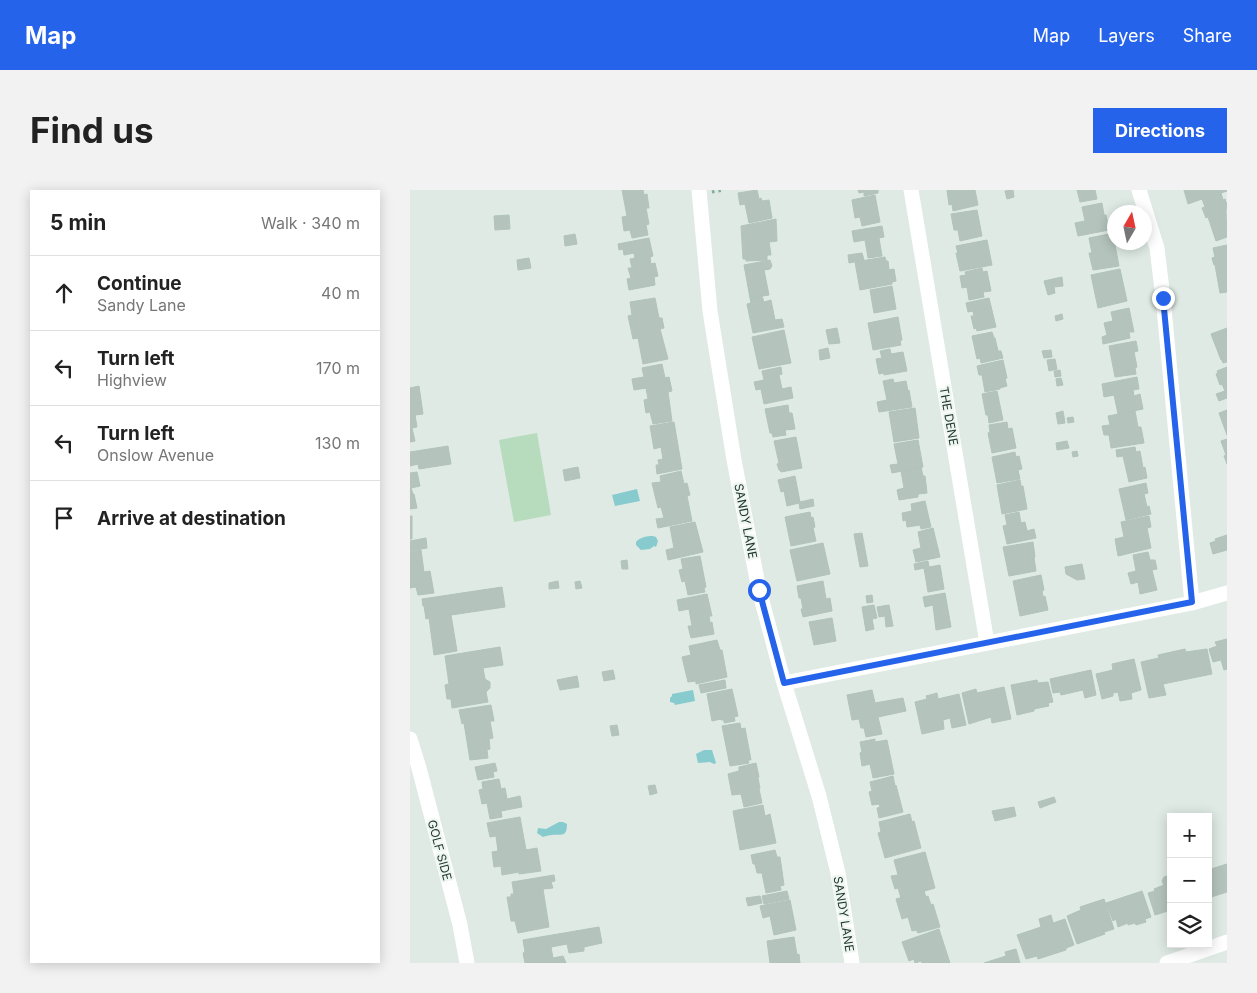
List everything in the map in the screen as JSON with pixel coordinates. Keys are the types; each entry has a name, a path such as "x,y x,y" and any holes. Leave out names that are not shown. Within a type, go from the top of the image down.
{"street":[{"name":"SANDY LANE","path":"699,190 710,311 733,452 759,590 784,683 819,796 838,873 852,963"},
{"name":"THE DENE","path":"911,190 987,642"},
{"path":"1139,190 1157,248 1192,602"},
{"path":"784,683 1192,602 1227,593"},
{"name":"GOLF SIDE","path":"410,739 460,926 467,963"},
{"path":"1167,963 1227,942"}],"green space":[{"path":"537,433 551,515 514,522 499,440"}],"water":[{"path":"637,489 640,501 615,506 612,495"},
{"path":"653,536 658,541 656,547 641,550 636,545 636,542 640,539"},
{"path":"693,690 695,701 675,705 670,702 672,694"},
{"path":"704,750 712,750 716,763 698,763 696,754"},
{"path":"559,822 567,824 565,833 543,837 537,833 538,828 546,829"}],"building":[{"path":"622,190 643,190 644,195 647,194 649,208 646,208 649,224 646,225 648,235 632,238 630,230 624,231 622,217 627,216"},
{"path":"757,190 759,199 761,198 762,201 769,200 772,218 749,223 745,204 740,205 738,193"},
{"path":"858,190 878,190 878,193 864,196 864,192 859,193"},
{"path":"947,190 975,190 978,205 953,211 952,204 949,205"},
{"path":"1013,190 1014,197 1007,199 1005,191"},
{"path":"1077,190 1095,190 1097,199 1080,202"},
{"path":"1184,190 1227,190 1221,193 1227,205 1227,237 1216,241 1208,217 1206,218 1202,208 1205,207 1202,199 1188,204"},
{"path":"875,195 880,222 862,226 860,217 855,218 852,200"},
{"path":"1102,203 1107,220 1107,230 1078,236 1075,223 1085,221 1082,207"},
{"path":"977,210 982,236 960,241 958,230 954,230 951,214"},
{"path":"509,215 510,229 495,230 494,216"},
{"path":"776,219 777,241 769,242 771,255 767,255 767,260 746,261 746,259 743,259 741,226"},
{"path":"882,226 884,237 879,238 882,256 868,258 865,240 854,242 852,231"},
{"path":"575,234 577,244 565,246 564,236"},
{"path":"1107,234 1107,250 1116,250 1119,266 1093,270 1089,253 1092,253 1089,238"},
{"path":"649,238 653,256 650,257 651,264 655,263 658,276 654,277 655,285 629,290 627,279 631,278 628,268 632,268 630,259 635,258 634,253 624,255 623,249 619,250 618,244"},
{"path":"987,240 992,265 960,271 956,246"},
{"path":"1227,245 1227,292 1220,293 1212,258 1215,257 1213,248"},
{"path":"862,253 864,260 849,263 848,255"},
{"path":"885,257 886,261 888,261 889,270 894,269 896,281 892,282 892,284 860,290 855,262"},
{"path":"529,258 531,268 518,270 517,260"},
{"path":"770,260 772,266 770,269 764,270 769,295 750,298 744,265"},
{"path":"982,268 983,272 987,271 991,291 983,292 984,297 969,300 967,287 962,288 960,276 966,275 965,272"},
{"path":"1120,269 1127,301 1098,308 1091,275"},
{"path":"1062,277 1063,286 1054,287 1055,293 1048,295 1044,281"},
{"path":"892,286 896,309 874,313 870,290"},
{"path":"762,296 764,302 771,300 775,320 782,319 784,327 753,333 747,304 751,303 750,298"},
{"path":"655,298 659,318 662,318 664,328 660,329 668,359 643,364 638,338 633,339 628,316 632,315 630,302"},
{"path":"989,298 996,327 977,331 976,328 974,329 971,316 974,316 973,311 968,312 966,303"},
{"path":"1129,308 1134,332 1129,332 1130,338 1103,344 1102,337 1107,335 1104,323 1113,321 1111,312"},
{"path":"1062,314 1063,319 1056,321 1055,316"},
{"path":"898,317 902,340 900,341 901,345 873,350 868,323"},
{"path":"837,328 840,343 829,344 826,330"},
{"path":"1227,328 1227,362 1223,363 1211,334"},
{"path":"784,330 791,363 759,369 752,337"},
{"path":"992,332 998,351 1001,351 1003,358 981,363 980,358 977,359 972,336"},
{"path":"1136,341 1138,351 1134,352 1137,367 1135,368 1136,374 1115,377 1109,346"},
{"path":"828,348 830,358 820,360 819,350"},
{"path":"890,349 891,354 903,352 907,371 884,375 884,373 879,374 876,359 882,358 880,351"},
{"path":"1051,350 1052,357 1044,358 1042,351"},
{"path":"1055,359 1057,369 1049,371 1047,360"},
{"path":"1003,360 1007,386 985,392 982,375 979,375 977,366"},
{"path":"662,364 665,378 669,377 672,391 668,392 672,421 653,424 650,412 646,413 644,400 648,399 646,388 634,390 632,379 644,377 642,368"},
{"path":"781,367 782,374 779,375 782,389 791,387 793,398 764,404 761,389 756,390 754,382 764,380 762,371"},
{"path":"1227,367 1227,398 1219,401 1216,394 1225,391 1222,384 1220,385 1216,374 1218,373 1217,371"},
{"path":"1060,370 1061,376 1055,377 1054,371"},
{"path":"1137,377 1139,389 1133,390 1134,396 1140,394 1143,409 1118,414 1114,395 1104,397 1102,384"},
{"path":"1061,378 1063,385 1057,386 1056,379"},
{"path":"893,379 894,383 906,381 912,407 879,412 877,402 887,400 883,381"},
{"path":"419,386 423,414 415,415 417,427 412,428 415,441 410,442 410,388"},
{"path":"997,391 1003,420 989,423 982,394"},
{"path":"788,405 789,413 792,413 795,429 785,430 786,435 773,437 772,433 770,433 765,409"},
{"path":"915,408 919,438 894,442 889,412"},
{"path":"1227,410 1227,435 1219,413"},
{"path":"1063,411 1065,423 1058,424 1056,413"},
{"path":"1135,411 1144,443 1111,448 1109,435 1104,435 1102,426 1110,425 1108,416"},
{"path":"1073,417 1074,422 1068,423 1067,418"},
{"path":"674,422 682,469 657,474 656,465 659,465 658,460 663,459 661,447 654,449 650,426"},
{"path":"1007,422 1008,429 1012,428 1016,448 992,453 988,433 990,432 989,425"},
{"path":"796,437 802,468 781,472 777,464 779,463 774,441"},
{"path":"1227,439 1227,464 1221,441"},
{"path":"918,440 923,467 892,473 890,465 898,464 894,444"},
{"path":"1067,441 1069,448 1057,450 1056,443"},
{"path":"448,446 451,464 419,469 418,464 410,466 410,452"},
{"path":"1135,447 1136,452 1140,451 1147,478 1129,482 1123,456 1117,457 1116,450"},
{"path":"1077,451 1078,456 1073,457 1072,452"},
{"path":"1015,452 1016,457 1019,456 1022,469 1018,470 1020,479 997,483 992,457"},
{"path":"578,467 580,478 565,481 563,470"},
{"path":"921,467 923,476 925,476 927,493 918,494 918,497 899,500 897,490 904,488 901,471"},
{"path":"681,471 684,484 687,483 690,495 687,496 692,521 658,528 656,519 664,518 661,507 658,508 652,483 661,482 660,476"},
{"path":"417,472 420,486 411,488 417,508 410,509 410,473"},
{"path":"795,476 800,502 813,499 814,506 800,509 799,503 787,506 784,491 781,492 778,480"},
{"path":"1020,480 1021,486 1023,486 1027,509 1002,514 997,485"},
{"path":"1146,483 1148,493 1144,494 1151,514 1126,520 1119,489"},
{"path":"925,501 931,527 921,529 920,525 907,527 906,520 903,521 902,513 912,511 911,504"},
{"path":"810,512 811,518 813,517 816,541 791,546 785,517"},
{"path":"1019,512 1021,523 1025,522 1027,531 1034,529 1036,538 1007,544 1003,526 1007,525 1005,515"},
{"path":"410,516 412,516 412,539 410,539"},
{"path":"1149,516 1151,527 1147,528 1151,548 1118,556 1115,539 1124,537 1121,522"},
{"path":"695,522 703,552 668,560 666,550 674,548 670,527"},
{"path":"933,528 940,557 916,562 913,550 921,548 918,532"},
{"path":"862,533 868,566 860,567 854,534"},
{"path":"1227,535 1227,550 1213,554 1210,543"},
{"path":"426,538 427,548 410,551 410,541"},
{"path":"1033,542 1036,571 1009,576 1003,547"},
{"path":"823,543 830,574 797,581 790,550"},
{"path":"421,550 424,572 430,571 434,593 418,595 416,587 410,588 410,552"},
{"path":"1148,552 1150,560 1155,560 1157,569 1152,570 1157,590 1140,594 1138,582 1131,584 1128,573 1136,571 1133,555"},
{"path":"700,556 706,587 704,588 705,592 688,595 685,581 682,582 679,570 683,569 681,559"},
{"path":"627,560 628,569 622,569 621,561"},
{"path":"928,561 929,567 940,565 944,589 928,592 924,568 915,570 914,564"},
{"path":"1082,564 1085,579 1077,580 1066,574 1065,567"},
{"path":"1041,575 1044,590 1042,591 1043,597 1045,596 1048,610 1020,616 1013,581"},
{"path":"558,581 559,588 549,589 549,583"},
{"path":"580,581 582,588 576,589 575,582"},
{"path":"823,581 826,599 830,598 832,611 803,617 801,598 799,598 797,586"},
{"path":"502,587 505,607 451,615 457,651 434,655 429,618 426,619 422,599"},
{"path":"945,593 951,627 936,630 933,605 925,607 923,597"},
{"path":"707,594 712,616 709,616 710,623 712,622 714,634 691,638 688,626 692,626 689,609 679,611 677,600"},
{"path":"872,595 873,602 867,603 866,596"},
{"path":"874,605 877,618 872,619 874,629 866,631 862,607"},
{"path":"889,605 893,626 886,627 885,616 879,617 877,607"},
{"path":"832,618 836,641 814,645 809,622"},
{"path":"1227,639 1227,669 1224,670 1221,660 1213,662 1209,649 1217,646 1215,642"},
{"path":"717,640 720,650 722,650 727,677 696,684 696,681 688,682 682,657 691,655 689,646"},
{"path":"500,647 503,665 483,668 485,679 490,682 490,688 486,692 488,702 452,708 451,699 447,699 445,685 449,684 445,656"},
{"path":"1185,649 1186,652 1207,649 1212,674 1163,684 1166,695 1149,698 1141,662 1159,658 1158,655"},
{"path":"1134,659 1141,690 1131,693 1132,699 1120,701 1118,692 1113,693 1113,696 1102,699 1096,674 1113,670 1112,664"},
{"path":"613,670 615,679 604,681 602,672"},
{"path":"1091,670 1096,695 1085,698 1083,690 1061,695 1060,692 1053,693 1050,679"},
{"path":"577,676 579,687 560,690 557,680"},
{"path":"725,680 726,688 701,693 699,685"},
{"path":"1037,680 1038,683 1048,682 1053,702 1048,703 1049,706 1017,715 1011,685"},
{"path":"1004,687 1011,719 992,723 991,717 969,724 962,693 976,689 977,693"},
{"path":"732,689 738,716 734,717 735,721 724,723 724,720 721,719 712,721 707,694"},
{"path":"872,690 875,703 903,698 906,711 878,717 882,734 866,737 859,719 852,720 847,695"},
{"path":"937,693 938,699 959,694 966,725 952,728 950,718 943,720 944,729 922,734 915,702 927,699 926,696"},
{"path":"491,705 494,721 490,721 493,738 489,739 490,749 487,750 488,758 470,760 464,723 462,724 459,710"},
{"path":"740,723 741,729 745,728 751,760 748,760 749,763 730,766 722,726"},
{"path":"617,725 619,735 612,736 610,726"},
{"path":"875,739 875,742 887,740 894,774 873,778 870,764 862,766 860,742"},
{"path":"495,763 497,771 493,772 494,777 478,780 475,767"},
{"path":"756,763 762,803 744,807 741,794 732,795 728,774 739,771 739,767"},
{"path":"893,776 903,812 879,818 877,808 880,807 879,804 872,805 869,792 872,791 870,782"},
{"path":"499,779 501,789 505,788 507,799 520,796 522,807 501,811 502,817 490,819 487,803 482,804 479,790 483,789 482,782"},
{"path":"655,785 657,793 650,795 648,786"},
{"path":"1054,797 1056,802 1040,808 1038,802"},
{"path":"763,805 765,816 770,814 776,843 740,850 733,811"},
{"path":"1014,807 1016,816 995,821 992,811"},
{"path":"910,814 912,822 914,821 921,848 885,858 878,833 881,832 879,822"},
{"path":"520,817 526,850 537,848 541,871 502,875 501,866 494,867 492,852 498,851 496,836 490,837 487,823"},
{"path":"775,850 777,857 780,857 784,885 780,886 781,890 766,893 762,873 757,873 751,855"},
{"path":"925,852 935,888 901,898 898,888 895,889 891,876 898,875 894,860"},
{"path":"1227,864 1227,892 1212,897 1212,869"},
{"path":"554,875 555,881 551,882 553,888 543,889 549,927 518,933 515,921 511,921 507,897 511,897 511,894 514,894 512,882"},
{"path":"1167,876 1167,911 1155,915 1148,893 1164,885 1162,881 1164,877"},
{"path":"787,891 789,899 764,904 762,896"},
{"path":"924,891 931,905 933,904 940,927 918,933 916,930 912,931 908,917 902,919 896,899"},
{"path":"1142,891 1151,917 1145,919 1146,922 1136,925 1135,923 1128,925 1128,923 1118,927 1116,919 1113,921 1106,903"},
{"path":"760,896 762,903 748,906 746,898"},
{"path":"1104,899 1114,929 1077,944 1067,916 1081,910 1080,907"},
{"path":"790,900 796,930 774,935 770,916 763,918 760,906"},
{"path":"1051,915 1053,923 1065,919 1074,945 1066,948 1066,950 1038,959 1037,956 1026,959 1017,935 1041,927 1039,919"},
{"path":"599,927 602,943 584,947 584,951 569,953 567,944 551,947 553,958 563,956 566,963 525,963 523,940"},
{"path":"939,929 950,963 922,963 921,961 915,963 914,959 909,961 902,942"},
{"path":"794,937 800,963 770,963 767,941"},
{"path":"1016,949 1020,963 984,963 1006,956 1005,952"}],"route":[{"path":"759,590 784,683 1192,602 1163,298"}]}
